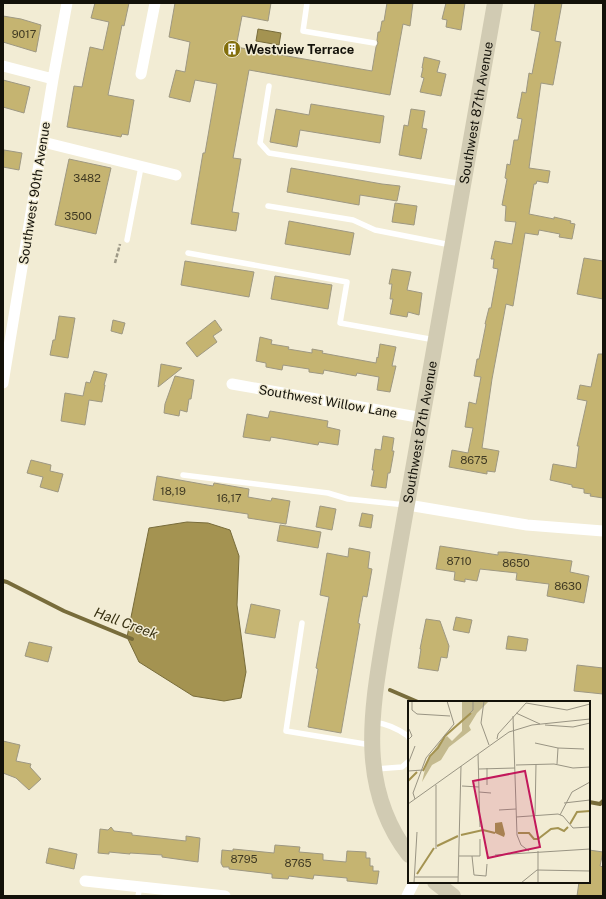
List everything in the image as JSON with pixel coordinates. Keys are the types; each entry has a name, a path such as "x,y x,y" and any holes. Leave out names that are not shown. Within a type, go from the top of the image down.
{"street":[{"name":"Southwest 90th Avenue","path":"3,383 42,142 67,3"},
{"path":"141,74 155,3"},
{"name":"Southwest 87th Avenue","path":"408,854 399,841 389,822 378,790 374,770 372,722 376,684 454,245 495,3"},
{"path":"3,66 53,79"},
{"path":"42,142 176,175"},
{"name":"Southwest Willow Lane","path":"232,384 423,418"},
{"path":"408,505 527,525 603,531"},
{"path":"85,881 139,891 225,896"},
{"path":"408,896 414,883"},
{"path":"436,883 454,896"}],"lane":[{"path":"308,3 303,31 374,43"},
{"path":"268,86 260,143 269,153 464,185"},
{"path":"127,240 142,167"},
{"path":"268,206 353,220 375,230 454,245"},
{"path":"188,253 347,282 340,322 437,340"},
{"path":"183,475 328,493 348,499 408,505"},
{"path":"302,623 286,731 372,745"},
{"path":"372,722 384,723 396,727 408,736"},
{"path":"374,770 402,768 408,762"}],"path":[{"path":"115,263 119,244 127,240"}],"shaded area":[{"path":"258,29 281,33 279,45 256,41"},
{"path":"187,522 208,523 230,530 239,556 237,605 246,672 241,698 224,701 193,696 139,662 127,637 149,528"}],"building":[{"path":"95,3 129,3 124,26 122,25 108,95 134,100 128,135 122,134 121,137 67,127 74,86 82,87 90,47 103,50 109,22 91,18"},
{"path":"175,3 271,3 268,21 242,16 236,47 372,71 378,43 378,32 380,32 382,21 384,21 387,3 413,3 410,26 403,24 390,95 249,70 233,158 241,159 232,212 239,213 236,231 191,224 217,84 195,80 190,102 169,97 176,70 185,72 190,42 169,37"},
{"path":"446,3 465,3 461,30 446,27 447,20 442,19"},
{"path":"535,3 562,3 555,41 561,42 553,85 541,83 529,168 550,171 548,183 537,181 536,184 534,184 529,214 554,219 554,217 571,221 570,223 575,224 572,239 559,237 560,234 539,230 538,235 525,233 513,306 506,304 492,379 482,448 499,451 495,472 487,471 487,474 449,467 452,450 468,453 473,428 465,427 469,402 476,404 481,377 474,376 477,359 479,359 489,308 491,308 498,269 493,268 494,259 491,259 495,241 512,244 516,222 505,221 506,206 502,205 507,179 505,178 507,164 510,165 514,140 518,140 522,119 517,118 522,92 526,93 529,73 532,74 540,32 531,30"},
{"path":"3,16 21,19 41,25 36,52 3,42"},
{"path":"424,57 440,61 437,72 446,74 441,96 420,92 424,78 421,77"},
{"path":"3,80 30,87 24,113 3,107"},
{"path":"311,104 384,116 380,143 300,130 297,147 270,142 276,109 309,115"},
{"path":"411,109 425,111 422,128 427,129 421,159 399,155 404,125 408,126"},
{"path":"4,150 22,153 19,170 3,167"},
{"path":"69,159 111,168 96,234 55,225"},
{"path":"291,168 400,186 397,201 360,195 359,205 287,192"},
{"path":"395,203 417,206 414,225 392,222"},
{"path":"289,221 354,233 350,255 285,244"},
{"path":"584,258 603,261 603,299 577,294"},
{"path":"185,261 254,272 249,297 181,285"},
{"path":"392,269 411,272 407,290 422,293 419,315 408,312 407,317 390,314 393,299 390,299 392,284 389,284"},
{"path":"275,276 332,285 328,309 271,299"},
{"path":"59,316 75,318 68,358 50,355 53,340 55,340"},
{"path":"113,320 125,323 122,334 111,331"},
{"path":"215,320 222,330 213,336 217,342 197,357 186,343"},
{"path":"260,337 272,340 271,344 289,347 288,349 312,353 312,349 323,351 322,353 376,363 380,344 396,347 392,366 396,366 390,392 377,390 379,377 357,373 356,376 324,370 323,374 309,372 309,369 283,365 282,370 266,367 266,363 256,361"},
{"path":"598,354 603,354 603,498 590,496 591,494 584,493 584,489 550,480 553,464 576,468 579,446 577,446 587,401 577,399 580,385 591,387"},
{"path":"161,364 182,368 158,387"},
{"path":"94,371 107,374 102,402 89,400 85,425 61,421 65,393 83,396 86,382 90,383"},
{"path":"175,376 194,380 187,412 180,410 179,416 164,413 165,404"},
{"path":"270,411 328,421 327,427 340,430 338,445 319,442 318,445 271,437 270,441 243,437 247,414 268,418"},
{"path":"383,436 394,438 392,451 394,451 390,473 388,473 386,488 371,486 374,470 372,470 375,449 381,450"},
{"path":"31,460 51,465 50,471 63,474 58,492 40,487 43,477 27,473"},
{"path":"157,476 213,486 214,483 249,489 248,497 271,501 272,498 290,501 286,524 248,518 248,514 153,500"},
{"path":"320,506 336,509 332,530 316,527"},
{"path":"362,513 373,515 371,528 359,526"},
{"path":"280,525 321,532 318,548 277,541"},
{"path":"440,546 498,555 498,552 506,552 572,561 570,572 589,576 584,603 547,596 549,584 516,580 517,573 480,569 477,581 465,579 465,582 454,580 455,572 436,569"},
{"path":"349,548 370,552 368,568 372,569 367,597 363,596 358,623 360,624 341,733 308,727 318,669 316,668 329,597 320,595 327,553 348,557"},
{"path":"251,604 280,610 275,638 245,633"},
{"path":"456,617 472,620 469,633 453,630"},
{"path":"426,619 440,621 449,646 447,658 441,657 438,671 418,668"},
{"path":"508,636 528,639 526,651 506,649"},
{"path":"29,642 52,647 48,662 25,656"},
{"path":"577,665 603,668 603,694 574,691"},
{"path":"3,741 20,745 16,761 31,764 30,767 41,779 29,790 16,778 3,773"},
{"path":"111,827 114,831 132,833 132,835 186,841 186,836 200,838 198,862 162,857 162,855 109,852 109,854 98,853 100,829 108,830"},
{"path":"275,845 300,847 299,852 323,854 323,860 346,862 347,851 366,852 366,858 370,858 370,866 373,866 373,871 379,871 377,884 347,881 347,878 314,875 313,879 289,876 288,879 272,878 272,874 229,869 229,867 223,867 221,863 222,850 233,851 233,849 274,853"},
{"path":"49,848 77,854 74,869 46,863"},
{"path":"590,850 603,852 600,866 603,867 603,896 577,896 579,883 590,883"}],"waterway":[{"name":"Hall Creek","path":"3,581 64,611 132,639"},
{"name":"Hall Creek","path":"390,690 416,701"},
{"name":"Hall Creek","path":"590,802 600,804 603,801"}],"place":[{"name":"Westview Terrace","path":"232,49"}]}
